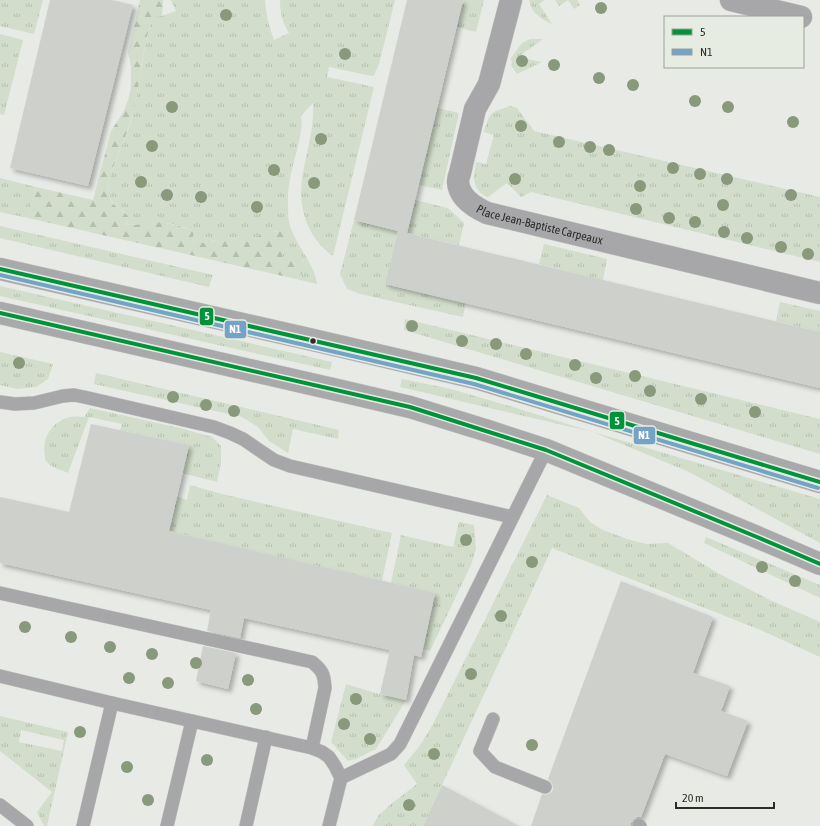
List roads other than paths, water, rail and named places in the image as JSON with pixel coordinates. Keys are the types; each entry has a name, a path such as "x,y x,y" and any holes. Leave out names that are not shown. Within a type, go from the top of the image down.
{"main road":[{"path":"0,269 476,378 820,482"},
{"path":"0,313 410,407 546,450 820,564"}],"street":[{"name":"Place Jean-Baptiste Carpeaux","path":"511,0 489,84 475,109 460,172 458,182 460,190 463,197 469,203 477,209 487,213 820,293"},
{"path":"731,0 798,16"},
{"path":"804,17 820,21"}],"lane":[{"path":"0,402 28,404 63,396 74,395 84,397 214,427 243,439 274,460 290,466 512,517"},
{"path":"341,778 391,754 400,744 546,450"},
{"path":"0,593 312,662 320,669 325,679 325,688 312,748"},
{"path":"0,676 112,703 266,737 312,748 322,752 329,757 341,778 329,826"},
{"path":"83,826 112,703"},
{"path":"493,718 480,751 495,767 545,787"},
{"path":"167,826 192,721"},
{"path":"246,826 266,737"},
{"path":"0,805 26,826"}]}
